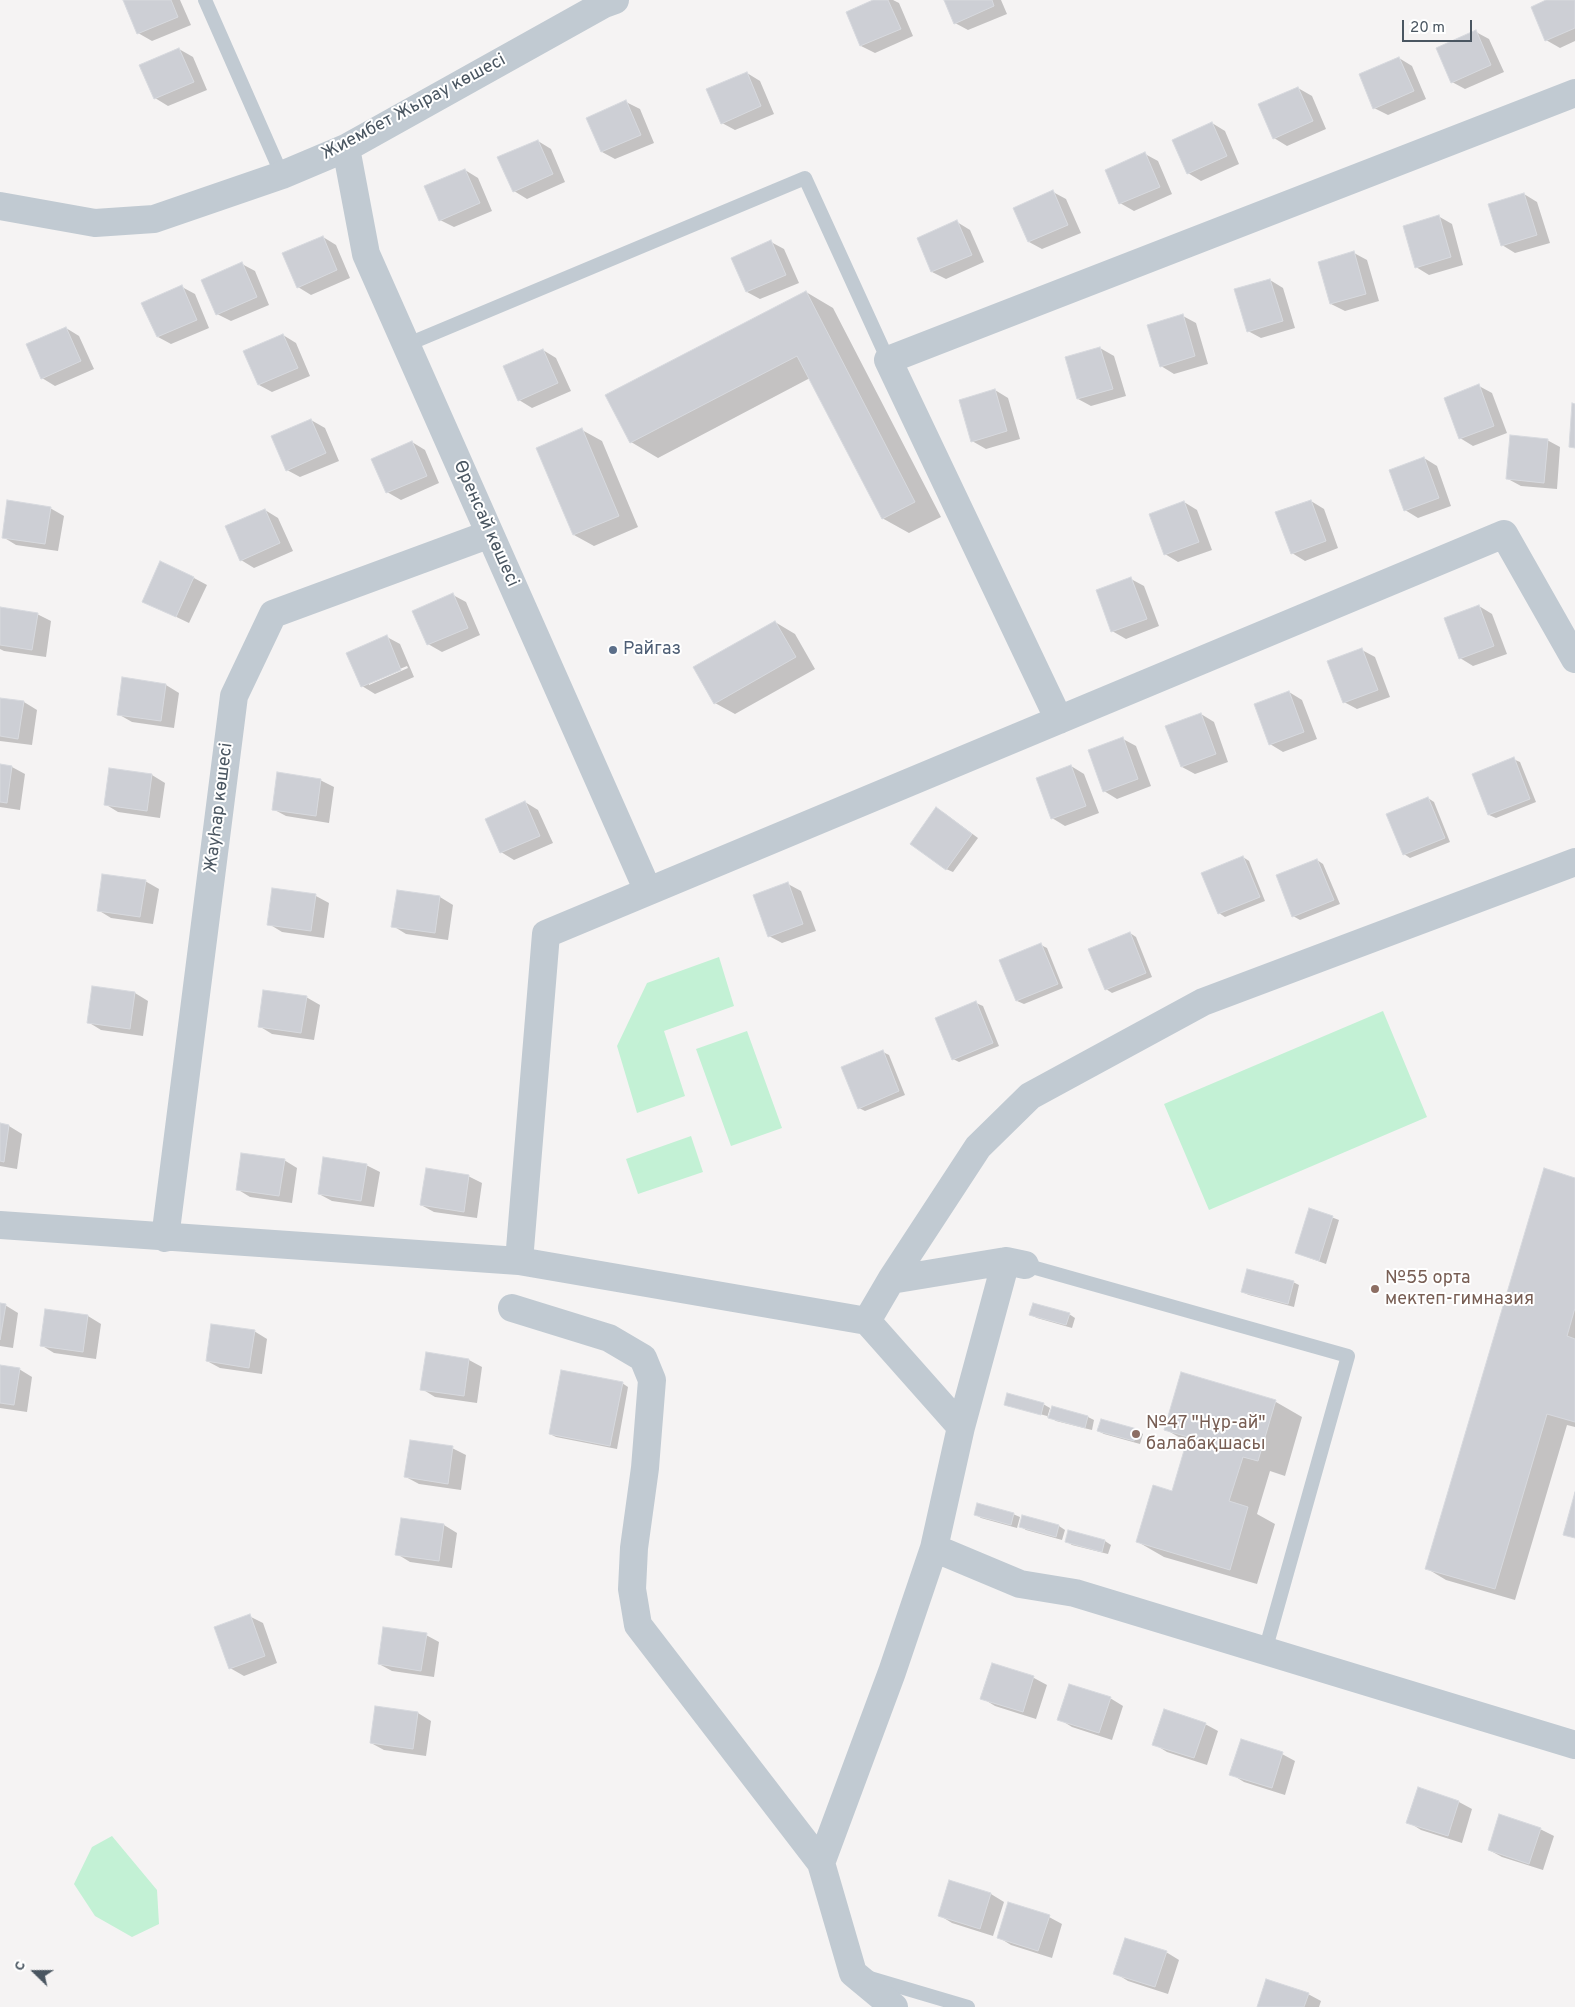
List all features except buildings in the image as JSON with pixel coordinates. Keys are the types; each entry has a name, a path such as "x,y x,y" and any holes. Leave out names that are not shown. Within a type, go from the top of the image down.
{"street":[{"name":"Жиембет Жырау көшесі","path":"0,206 94,223 154,219 282,175 346,148 604,4 615,0"},
{"path":"1059,720 888,360 1575,93"},
{"name":"Өренсай көшесі","path":"346,148 366,254 648,892"},
{"name":"ЖауҺар көшесі","path":"165,1238 234,696 273,614 490,534"},
{"path":"519,1261 546,934 1504,534 1575,658"},
{"path":"867,1321 891,1280 978,1147 1030,1096 1203,1002 1575,862"},
{"path":"0,1226 519,1261 867,1321 961,1427"},
{"path":"821,1863 892,1672 934,1548 961,1427 1016,1263 891,1280"},
{"path":"512,1308 609,1338 643,1358 652,1380 645,1468 634,1548 632,1589 638,1625 821,1863 853,1973 859,2007"},
{"path":"934,1548 1020,1584 1075,1593 1575,1745"},
{"path":"853,1973 894,2007"}],"lane":[{"path":"205,0 282,175"},
{"path":"406,345 805,178 888,360"},
{"path":"1016,1263 1348,1356 1266,1651"},
{"path":"853,1973 968,2007"}],"green space":[{"path":"719,957 734,1006 664,1031 685,1096 637,1113 617,1046 647,983"},
{"path":"1383,1011 1427,1117 1209,1210 1164,1104"},
{"path":"747,1031 782,1128 731,1146 696,1049"},
{"path":"691,1136 703,1172 638,1194 626,1159"},
{"path":"112,1836 157,1890 159,1924 132,1937 95,1916 74,1884 92,1847"}],"place":[{"name":"Райгаз","path":"613,650"},
{"name":"№55 орта мектеп-гимназия","path":"1375,1289"},
{"name":"№47 \"Нұр-ай\" балабақшасы","path":"1136,1434"}]}
